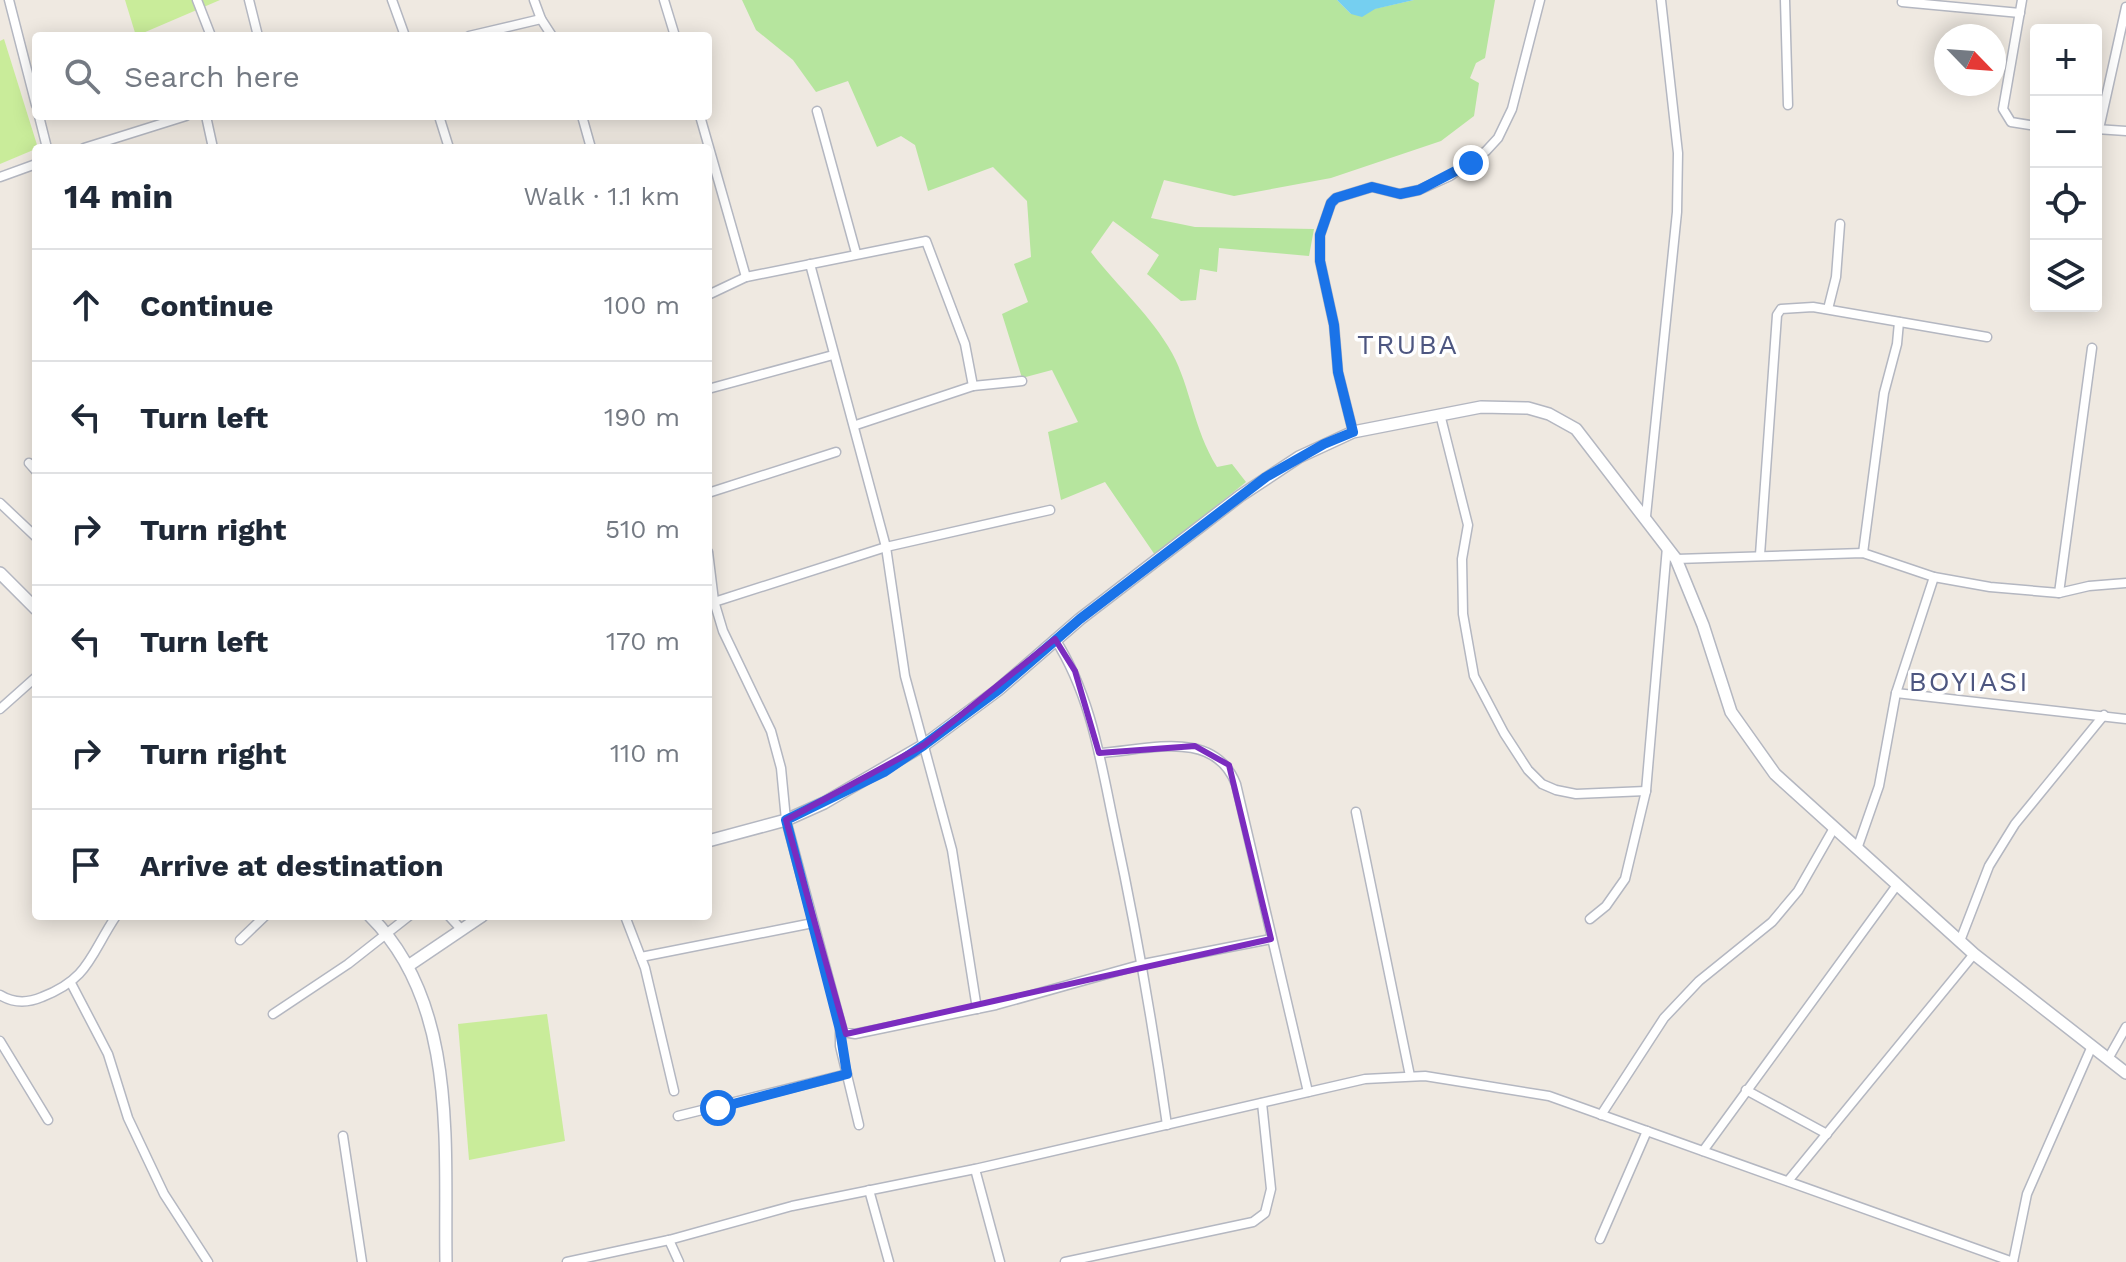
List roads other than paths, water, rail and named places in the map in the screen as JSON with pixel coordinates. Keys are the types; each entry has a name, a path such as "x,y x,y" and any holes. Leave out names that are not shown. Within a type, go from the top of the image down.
{"street":[{"path":"9,0 32,89"},
{"path":"197,0 209,32"},
{"path":"249,0 257,32"},
{"path":"392,0 404,32"},
{"path":"534,0 549,32"},
{"path":"664,0 674,32"},
{"path":"1353,432 1338,372 1334,325 1320,261 1320,235 1331,203 1336,198 1372,187 1400,194 1419,190 1450,176 1486,151 1498,138 1512,109 1528,57 1540,0"},
{"path":"1646,516 1659,358 1677,212 1678,153 1661,0"},
{"path":"1785,0 1788,105"},
{"path":"2022,0 2003,109 2011,122 2030,125"},
{"path":"1902,2 2020,13"},
{"path":"2102,112 2126,7"},
{"path":"486,32 541,19"},
{"path":"817,111 856,253"},
{"path":"40,120 46,144"},
{"path":"97,144 173,120"},
{"path":"207,120 212,144"},
{"path":"440,120 448,144"},
{"path":"583,120 590,144"},
{"path":"701,120 708,144"},
{"path":"2102,129 2126,131"},
{"path":"712,158 746,277"},
{"path":"0,177 32,165"},
{"path":"1828,309 1836,277 1840,224"},
{"path":"712,293 746,277 920,241 929,243 965,344 973,386"},
{"path":"810,264 833,355 856,425 886,547 905,676 952,850 977,1009"},
{"path":"1760,555 1777,315 1781,309 1797,306 1828,309 1987,337"},
{"path":"1863,553 1884,393 1897,344 1899,322"},
{"path":"2059,593 2092,348"},
{"path":"712,388 833,355"},
{"path":"856,425 973,386 1022,381"},
{"path":"712,840 786,820 884,772 998,690 1055,639 1266,477 1324,444 1353,432 1440,414 1504,406 1528,408 1563,420 1593,449 1676,559 1703,625 1731,712 1775,774 1974,954 2126,1073"},
{"path":"1440,414 1468,525 1462,559 1463,614 1474,676 1504,733 1528,770 1542,784 1556,790 1576,794 1646,791"},
{"path":"712,492 836,452"},
{"path":"29,463 32,466"},
{"path":"0,503 32,533"},
{"path":"712,602 886,547 1050,510"},
{"path":"1590,919 1606,906 1625,879 1646,791 1667,547"},
{"path":"1676,559 1863,553 1934,577 2059,593 2089,586 2126,583"},
{"path":"0,573 32,605"},
{"path":"1857,849 1879,786 1896,693 1934,577"},
{"path":"712,604 771,731 781,768 786,820 840,1030 859,1125"},
{"path":"1055,639 1075,671 1099,753 1143,964 1167,1125"},
{"path":"0,709 32,681"},
{"path":"1896,693 2126,719"},
{"path":"1960,941 1989,866 2015,824 2104,715"},
{"path":"1099,753 1195,746 1216,754 1229,765 1308,1092"},
{"path":"1356,812 1410,1076"},
{"path":"1601,1115 1664,1018 1699,981 1772,922 1798,891 1834,828"},
{"path":"1703,1151 1897,885"},
{"path":"1,999 34,1000 72,985 113,920"},
{"path":"240,940 261,920"},
{"path":"374,920 388,934 408,966 437,1053 444,1138 446,1262"},
{"path":"273,1014 404,920"},
{"path":"453,920 461,929"},
{"path":"408,966 476,920"},
{"path":"627,920 641,957 674,1091"},
{"path":"641,957 813,923"},
{"path":"840,1030 855,1034 977,1009 1143,964 1271,939"},
{"path":"1788,1181 1974,954"},
{"path":"72,985 108,1054 128,1118 164,1194 208,1262"},
{"path":"2108,1059 2126,1027"},
{"path":"0,1041 48,1120"},
{"path":"567,1262 669,1240 792,1206 975,1169 1365,1079 1410,1076 1490,1084 1549,1096 2013,1262 2027,1194 2092,1046"},
{"path":"678,1116 847,1074"},
{"path":"1746,1090 1827,1134"},
{"path":"1065,1262 1253,1222 1265,1213 1271,1189 1262,1103"},
{"path":"1600,1239 1647,1131"},
{"path":"343,1136 362,1262"},
{"path":"975,1169 1000,1262"},
{"path":"869,1190 889,1262"},
{"path":"669,1240 679,1262"}],"water":[{"path":"1337,0 1414,0 1375,9 1362,17 1351,14"}],"district":[{"name":"TRUBA","path":"1408,344"},
{"name":"BOYIASI","path":"1969,681"}]}
